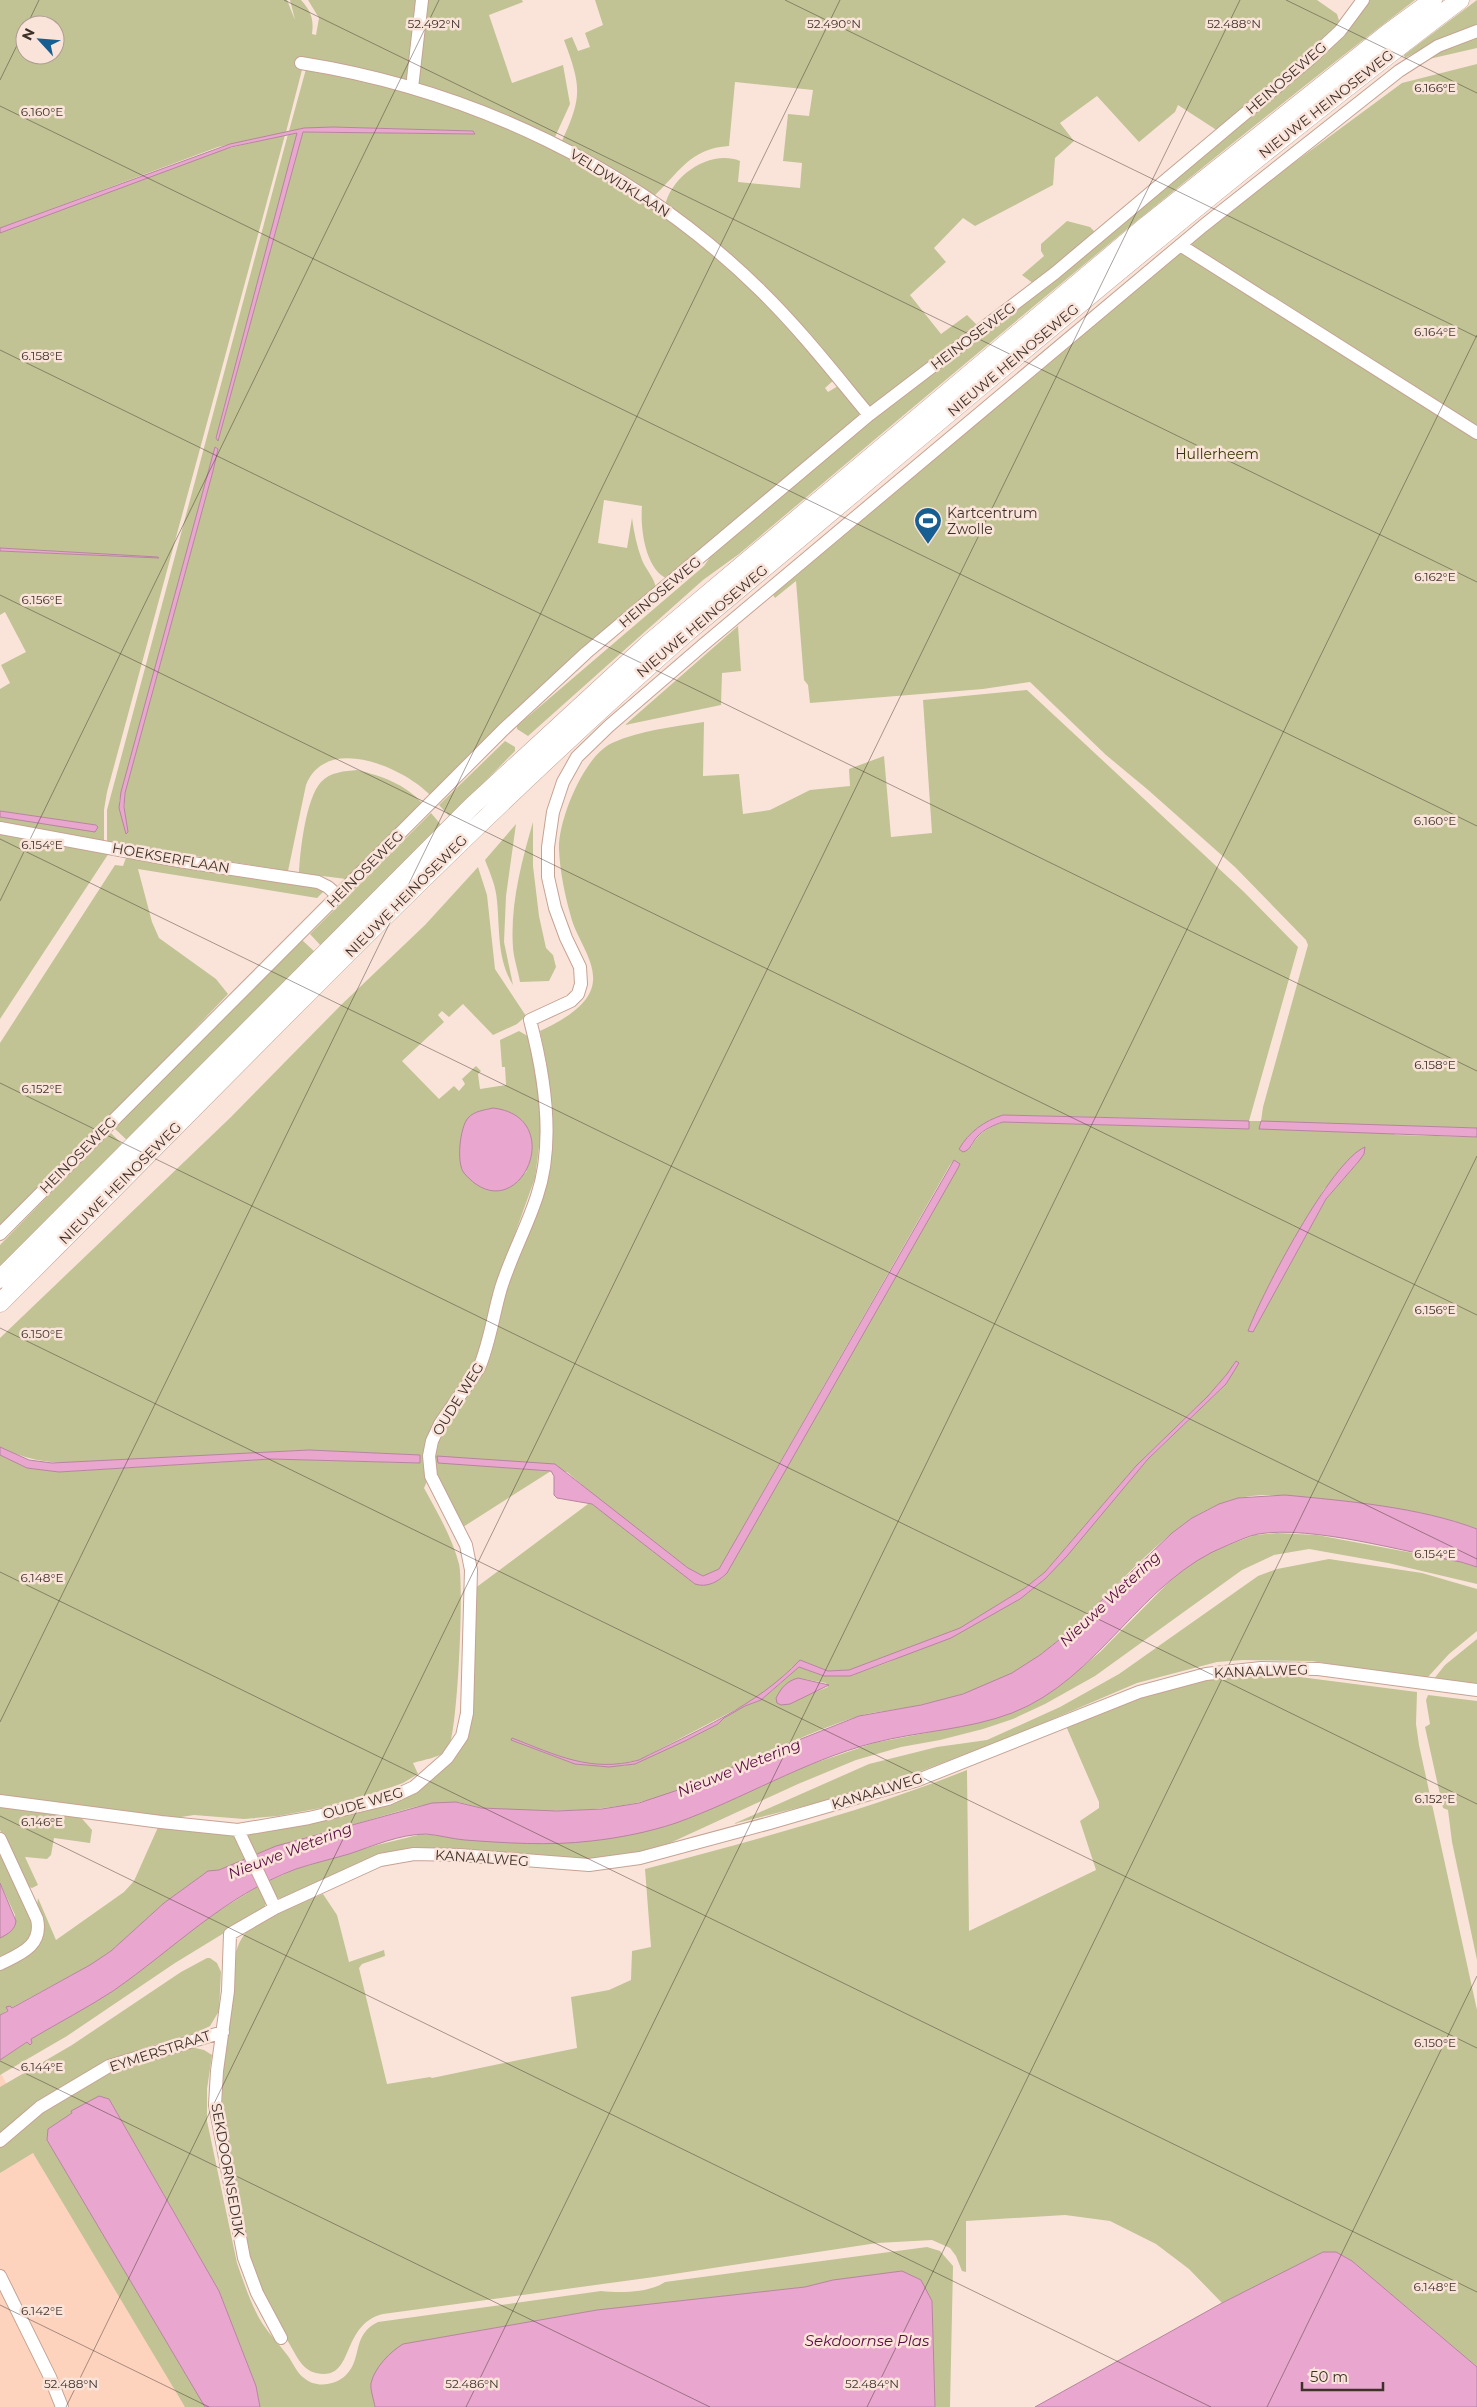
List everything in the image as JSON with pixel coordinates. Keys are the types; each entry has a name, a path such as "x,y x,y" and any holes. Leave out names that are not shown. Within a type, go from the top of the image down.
{"highway":[{"name":"NIEUWE HEINOSEWEG","path":"0,1279 472,806 647,645 1147,224 1388,33 1433,0"},
{"name":"NIEUWE HEINOSEWEG","path":"0,1303 472,831 613,697 684,635 1231,179 1460,0"}],"street":[{"path":"412,88 422,0"},
{"name":"HEINOSEWEG","path":"0,1234 504,730 586,653 869,415 1055,273 1335,36 1363,0"},
{"path":"1477,31 1438,46 1399,71 1180,245 1477,433"},
{"name":"VELDWIJKLAAN","path":"301,63 355,72 474,108 535,134 579,156 651,200 707,242 760,289 808,341 869,415"},
{"name":"OUDE WEG","path":"241,1836 343,1811 405,1792 447,1758 454,1751 462,1736 467,1712 472,1584 470,1561 463,1538 430,1476 428,1456 436,1432 482,1362 501,1290 538,1196 543,1174 546,1154 546,1127 538,1054 530,1020 571,1001 578,994 581,984 580,967 566,938 555,908 548,877 548,847 553,812 563,782 577,757 609,726 703,645 1180,245"},
{"name":"HOEKSERFLAAN","path":"0,828 179,861 318,882 328,886 338,896"},
{"name":"KANAALWEG","path":"230,1934 242,1928 273,1902 380,1860 397,1856 459,1855 589,1865 640,1858 770,1824 918,1780 1139,1692 1198,1675 1241,1669 1310,1669 1477,1690"},
{"path":"0,1801 161,1822 241,1836 273,1902"},
{"path":"0,1839 38,1925 37,1936 32,1946 0,1964"},
{"name":"SEKDOORNSEDIJK","path":"230,1934 228,1991 217,2071 215,2105 244,2258 257,2293 281,2338"},
{"name":"EYMERSTRAAT","path":"0,2141 40,2107 109,2066 223,2032"},
{"path":"0,2276 50,2377 62,2407"}],"shaded area":[{"path":"0,2071 19,2110 197,2407 0,2407"}],"green space":[{"path":"0,0 287,0 295,20 290,0 301,0 311,16 313,24 312,34 316,35 319,18 308,0 419,0 408,81 303,66 286,132 218,147 0,228"},
{"path":"426,0 522,0 523,2 489,15 512,83 563,65 570,104 555,137 421,87 418,84"},
{"path":"595,0 1317,0 1337,14 1339,21 1336,28 1220,129 1215,129 1178,105 1175,112 1139,142 1097,96 1060,123 1074,141 1055,158 1053,185 975,226 963,218 934,248 946,262 910,295 941,334 967,315 977,325 870,407 810,338 665,206 669,195 683,175 705,162 716,159 728,158 740,161 738,182 800,188 802,163 783,161 788,114 809,116 813,90 735,82 729,146 704,151 686,163 653,197 561,143 573,114 577,92 574,70 564,40 572,37 578,51 590,47 585,33 603,25"},
{"path":"1370,0 1415,0 1158,204 739,554 703,580 528,736 517,729 517,726 704,566 713,553 921,380 969,347 1009,316 1362,11"},
{"path":"1477,0 1477,24 1405,58 1404,55"},
{"path":"1477,37 1477,48 1429,59 1432,55"},
{"name":"Hullerheem","path":"1477,64 1477,428 1380,378 1477,439 1477,1128 1365,1125 1397,1135 1477,1137 1477,1529 1422,1513 1365,1504 1281,1495 1258,1495 1235,1499 1210,1508 1178,1528 1151,1551 1075,1625 1034,1659 1012,1673 960,1695 853,1718 805,1736 687,1788 641,1802 597,1809 552,1811 485,1808 457,1802 430,1804 308,1837 254,1855 246,1834 396,1798 458,1750 474,1589 588,1504 592,1504 695,1584 711,1584 722,1578 959,1165 954,1160 950,1165 719,1569 703,1576 688,1568 603,1503 567,1472 438,1463 551,1471 463,1527 436,1475 432,1460 436,1442 498,1314 528,1226 549,1096 547,1066 540,1031 573,1012 587,998 591,990 593,973 588,957 573,925 563,884 559,849 563,822 568,806 583,775 602,750 612,743 634,735 704,722 703,776 739,774 743,814 770,810 810,790 850,786 849,769 884,756 891,837 932,833 923,700 1027,690 1244,892 1298,947 1249,1121 1261,1121 1263,1107 1308,945 1306,940 1235,867 1106,755 1030,682 983,689 810,703 808,685 804,680 796,581 775,598 773,595 1278,171 1295,162 1402,83","holes":["1003,1115 1174,1119 1168,1126 1003,1122 984,1131 971,1147 959,1149 972,1132 990,1120","1359,1161 1326,1199 1261,1316 1248,1331 1273,1280 1324,1189","1236,1361 1226,1384 1148,1459 1045,1579 1020,1599 961,1627 1025,1588 1045,1572 1136,1466 1208,1396","959,1629 889,1662 850,1676 824,1676 799,1667 761,1700 745,1706 724,1718 718,1724 685,1741 640,1759 752,1701 775,1684 800,1660 828,1671 849,1670","798,1678 826,1683 828,1687 785,1704","511,1740 575,1763 613,1765 638,1760 624,1766 575,1764"]},
{"path":"306,69 354,75 504,123 649,203 757,292 835,379 825,388 828,392 838,386 860,413 859,416 668,579 660,574 649,557 643,536 642,506 604,500 598,543 627,548 632,518 640,555 654,581 656,589 430,795 418,784 402,774 365,760 347,758 330,761 316,770 306,785 288,871 107,842 107,810 288,134 296,133 298,135 216,438 218,441 303,132 475,134 473,131 333,127 289,131","holes":["215,447 218,449 125,793 124,812 119,802"]},
{"path":"285,135 107,792 104,810 104,841 0,824 0,817 95,831 96,825 0,811 0,689 10,683 1,665 26,652 5,612 0,615 0,551 159,558 0,548 0,233 221,150"},
{"path":"1067,221 1090,227 1096,233 1034,284 1022,275 1044,256 1041,251 1041,244"},
{"path":"738,626 741,671 722,673 721,705 625,725"},
{"path":"505,741 515,747 515,751 450,817 439,805"},
{"path":"357,770 401,786 422,803 346,879 299,873 305,825 311,800 316,790 321,782 329,776"},
{"path":"431,813 442,826 322,947 310,934"},
{"path":"533,822 533,866 539,916 546,948 553,955 556,967 549,981 520,982 513,948 513,916 521,869"},
{"path":"516,824 506,896 504,942 513,985 504,965 496,895 485,860"},
{"path":"0,834 109,853 0,1019"},
{"path":"127,855 326,889 317,898 138,869 152,922 159,938 216,979 228,994 124,1103 0,1228 0,1043 115,865 123,866"},
{"path":"478,867 487,895 495,969 526,1016 517,1024 493,1035 463,1004 449,1017 442,1011 438,1015 444,1022 402,1061 439,1099 454,1086 459,1091 465,1084 462,1079 476,1066 481,1071 478,1074 480,1089 506,1085 505,1067 502,1067 500,1040 519,1031 531,1038 542,1123 535,1178 495,1289 479,1352 474,1366 439,1417 429,1477 424,1488 444,1525 459,1564 461,1600 457,1689 452,1737 448,1749 437,1756 413,1763 418,1774 403,1783 326,1807 278,1816 244,1819 194,1815 162,1820 0,1799 0,1455 27,1468 59,1472 271,1459 420,1463 419,1455 309,1450 72,1463 44,1461 26,1457 0,1447 0,1338 231,1117 341,1005 425,925","holes":["527,1171 512,1186 486,1188 470,1178"]},
{"path":"302,940 316,953 129,1142 114,1128"},
{"path":"110,1132 124,1146 0,1271 0,1245"},
{"path":"1277,1533 1317,1535 1461,1562 1477,1567 1477,1584 1388,1563 1309,1549 1274,1555 1242,1570 1095,1676 1045,1704 1013,1719 983,1729 940,1740 901,1747 856,1760 798,1784 670,1843 628,1855 587,1860 446,1848 421,1848 283,1900 275,1897 267,1882 296,1869 422,1834 511,1842 590,1841 620,1836 671,1824 717,1806 809,1765 874,1743 957,1727 1062,1684 1100,1652 1168,1583 1192,1562 1210,1552 1255,1535"},
{"path":"1329,1559 1422,1573 1477,1589 1477,1631 1449,1654 1427,1678 1420,1679 1312,1661 1243,1660 1217,1662 1137,1683 1011,1737 876,1788 733,1824 869,1764 937,1747 987,1740 1060,1707 1119,1674 1258,1576 1277,1569"},
{"path":"1477,1639 1477,1686 1433,1680 1445,1665"},
{"path":"1292,1676 1417,1692 1416,1724 1419,1745 1477,2010 1477,2367 1352,2261 1336,2252 1323,2252 1222,2303 1189,2269 1156,2244 1110,2221 1065,2215 966,2221 966,2272 962,2271 956,2256 950,2248 932,2240 877,2243 654,2277 383,2314 369,2320 360,2329 343,2361 337,2369 329,2374 311,2371 299,2360 273,2318 253,2266 240,2212 223,2123 223,2068 231,1977 238,1947 242,1938 254,1925 283,1910 323,1894 337,1915 349,1962 384,1950 385,1956 362,1964 359,1968 387,2084 432,2078 577,2048 571,1997 609,1990 631,1980 632,1951 651,1947 645,1869 848,1812 967,1770 969,1931 1096,1870 1080,1821 1099,1808 1099,1802 1066,1726 1119,1705 1173,1687 1210,1680"},
{"path":"1428,1695 1477,1701 1477,1960 1452,1842 1448,1810 1443,1808 1425,1727 1430,1724 1426,1700"},
{"path":"0,1803 78,1814 92,1830 90,1843 54,1838 51,1855 47,1859 25,1857 38,1885 32,1888 26,1886 0,1830"},
{"path":"159,1825 236,1836 247,1859 219,1870 205,1873 164,1903 111,1951 90,1965 11,2008 7,2007 8,2010 0,2015 0,1968 30,1953 38,1898 56,1940 124,1892 134,1881"},
{"path":"0,1847 33,1921 31,1939 0,1960 0,1938 15,1926 15,1915 0,1883"},
{"path":"259,1886 266,1900 265,1908 175,1963 67,2036 0,2075 0,2060 27,2042 30,2044 32,2042 31,2039 113,1991 196,1925"},
{"path":"207,1958 217,1963 221,1972 219,2011 210,2026 196,2033 144,2048 83,2074 58,2089 0,2133 0,2087 72,2045 181,1972"},
{"path":"191,2047 204,2050 212,2055 207,2089 207,2121 237,2263 242,2278 262,2323 299,2373 309,2381 325,2384 336,2382 346,2375 354,2361 364,2333 378,2322 601,2291 625,2292 643,2290 665,2282 927,2247 940,2251 953,2266 950,2407 935,2407 932,2300 902,2271 833,2280 805,2287 597,2310 403,2344 377,2370 371,2384 375,2407 260,2407 256,2386 219,2291 109,2099 99,2097 71,2111 72,2113 48,2129 47,2140 205,2407 185,2407 33,2153 0,2173 0,2146 44,2111 105,2073"}],"water":[{"path":"333,127 473,131 475,134 303,132 218,441 216,438 297,133 231,147 0,233 0,228 230,144 304,128"},
{"path":"215,447 218,449 213,471 125,793 124,807 128,832 126,834 119,808 121,792"},
{"path":"0,548 158,557 159,558 0,551"},
{"path":"0,811 96,825 98,827 95,832 0,817"},
{"path":"493,1108 516,1116 529,1131 532,1149 528,1167 517,1182 502,1190 484,1188 464,1173 460,1161 461,1137 468,1118 480,1111"},
{"path":"1003,1115 1249,1121 1249,1129 1003,1122 983,1132 966,1151 963,1152 959,1149 967,1137 978,1128 990,1120"},
{"path":"1261,1121 1477,1128 1477,1137 1259,1129"},
{"path":"1365,1147 1364,1154 1359,1161 1326,1199 1253,1332 1248,1331 1267,1288 1317,1201 1334,1176 1351,1157"},
{"path":"954,1160 960,1164 958,1168 727,1573 720,1579 708,1585 695,1584 592,1504 557,1498 554,1495 554,1476 551,1471 438,1463 437,1456 555,1464 688,1568 703,1576 719,1569"},
{"path":"1236,1361 1239,1363 1226,1384 1148,1459 1067,1556 1045,1579 1020,1599 951,1638 850,1676 824,1676 799,1667 761,1700 745,1706 724,1718 718,1724 685,1741 635,1764 609,1767 575,1764 511,1740 512,1738 559,1756 589,1763 622,1763 639,1760 724,1717 745,1704 783,1676 800,1660 828,1671 849,1670 960,1628 1025,1588 1045,1572 1136,1466 1208,1396"},
{"path":"0,1447 29,1460 52,1463 309,1450 420,1455 420,1463 271,1459 59,1472 27,1468 0,1455"},
{"name":"Nieuwe Wetering","path":"1285,1495 1407,1510 1455,1521 1477,1529 1477,1567 1461,1562 1331,1536 1280,1532 1250,1536 1197,1561 1170,1581 1071,1677 1043,1697 1012,1713 978,1723 890,1739 847,1751 798,1770 676,1823 634,1834 575,1843 544,1844 480,1841 426,1834 406,1836 296,1869 246,1893 201,1924 113,1991 31,2039 32,2043 30,2045 27,2042 0,2060 0,2015 8,2011 6,2007 10,2006 12,2008 90,1965 111,1951 164,1903 208,1871 219,1870 276,1846 432,1803 456,1802 481,1808 557,1811 602,1809 639,1803 693,1785 753,1758 859,1716 921,1705 963,1694 1012,1673 1040,1655 1064,1636 1172,1533 1192,1518 1219,1504 1238,1498"},
{"path":"798,1678 829,1685 790,1704 781,1705 777,1703 776,1698 782,1688"},
{"path":"0,1883 16,1921 13,1929 0,1938"},
{"path":"99,2096 109,2099 219,2291 256,2386 260,2407 205,2407 47,2140 48,2129 72,2113 71,2111"},
{"path":"1323,2252 1336,2252 1352,2261 1477,2367 1477,2407 1035,2407 1222,2303"},
{"name":"Sekdoornse Plas","path":"902,2271 921,2280 932,2301 935,2407 375,2407 371,2386 373,2377 384,2360 403,2344 597,2310 805,2287 833,2280"}],"place":[{"name":"Kartcentrum Zwolle","path":"928,545"}]}
